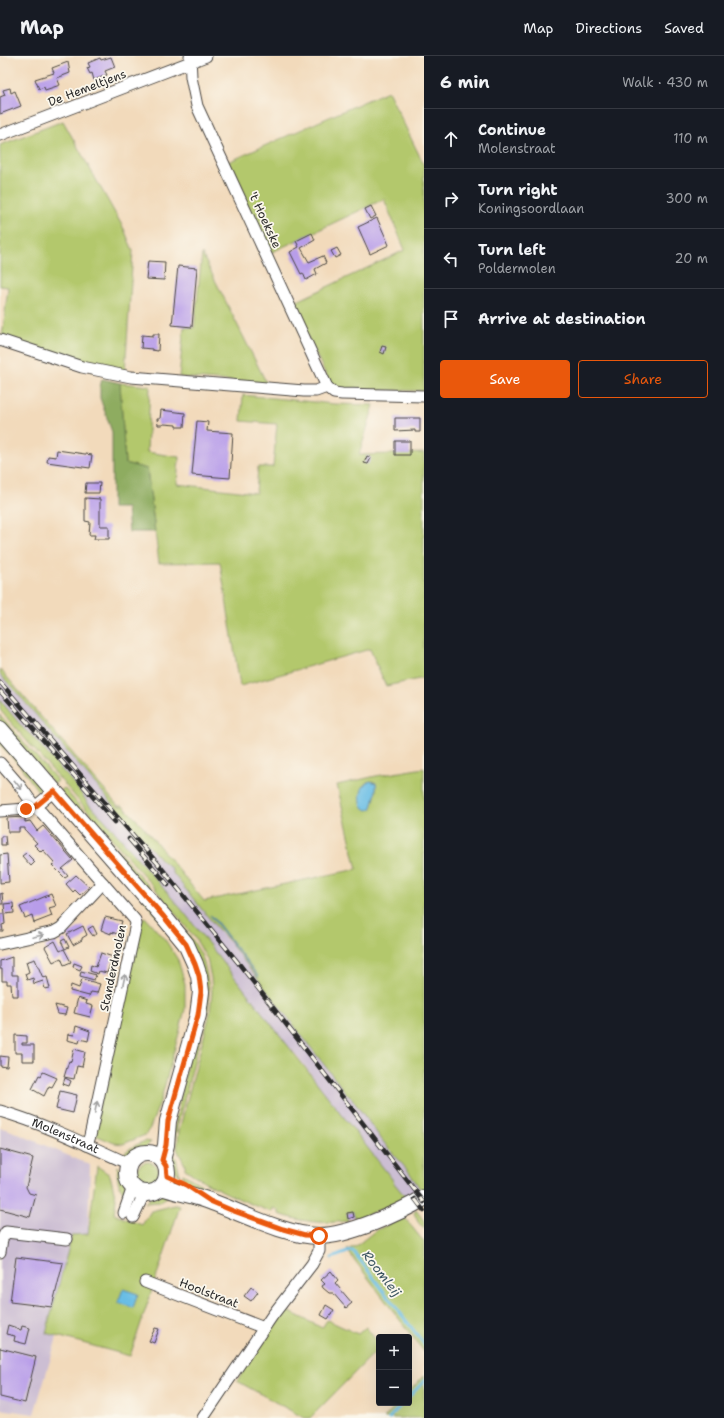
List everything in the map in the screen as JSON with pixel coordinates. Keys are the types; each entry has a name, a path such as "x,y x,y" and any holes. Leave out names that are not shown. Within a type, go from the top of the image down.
{"street":[{"name":"De Hemeltjens","path":"0,136 190,59 206,56"},
{"name":"'t Hoekske","path":"190,59 190,77 197,106 327,387"},
{"path":"0,340 82,367 131,377 304,391 316,391 327,387 334,393 342,394 424,396"},
{"path":"0,730 164,917 186,944 195,964 199,976 201,992 198,1015 168,1121 166,1145 156,1156"},
{"name":"Standerdmolen","path":"0,763 20,786 35,807 42,813 135,920 136,924 87,1145"},
{"path":"0,810 35,807 54,791"},
{"path":"0,944 54,932 61,928 103,883"},
{"name":"Molenstraat","path":"0,1111 21,1117 129,1164"},
{"path":"138,1155 156,1156 166,1166 165,1182 156,1192 138,1190 127,1176 129,1164 138,1155"},
{"path":"165,1182 186,1185 210,1201 283,1229 305,1235 319,1236 337,1234 362,1227 424,1198"},
{"path":"129,1215 138,1190"},
{"path":"0,1252 2,1239 6,1232 67,1239"},
{"path":"203,1418 264,1328 314,1260 319,1251 319,1236"},
{"name":"Hoolstraat","path":"145,1282 264,1328"}],"shaded area":[{"path":"0,674 39,717 45,726 161,860 171,868 172,872 208,917 227,940 232,943 234,948 346,1093 350,1096 385,1144 409,1172 422,1192 419,1194 417,1191 410,1196 412,1198 408,1200 299,1058 277,1033 173,900 103,818 90,806 76,786 24,729 0,700"},
{"path":"0,1128 7,1129 90,1165 88,1234 34,1414 0,1409"}],"green space":[{"path":"388,91 424,165 424,391 333,389 291,304 405,250 384,199 268,254 226,163"},
{"path":"63,121 124,229 133,251 125,372 105,369 2,338 8,287 0,286 0,145"},
{"path":"202,254 267,384 179,377 184,327 194,328"},
{"path":"102,379 120,383 125,463 147,469 155,532 129,532 127,508 112,508 112,432 100,398"},
{"path":"120,383 150,386 147,452 179,457 177,484 256,493 258,467 273,467 277,424 241,421 243,395 334,404 374,405 359,455 424,453 424,678 386,686 370,649 240,686 220,562 159,563 147,469 125,463"},
{"path":"0,669 118,806 123,806 142,825 204,901 357,869 337,785 376,776 424,768 424,1191 422,1192 409,1172 385,1144 350,1096 346,1093 231,943 172,872 171,868 161,860 0,674","holes":["373,781 376,783 375,796 371,809 363,786 367,782"]},
{"path":"0,700 24,729 76,786 90,806 103,818 183,911 408,1200 355,1219 353,1212 347,1213 348,1221 304,1221 279,1214 279,1210 273,1208 272,1212 238,1198 205,1182 185,1169 185,1165 177,1149 179,1131 210,1013 212,992 207,959 195,938 152,885 0,710"},
{"path":"0,715 58,781 54,784 0,722"},
{"path":"0,737 44,787 38,791 20,766 0,744"},
{"path":"64,788 191,938 201,954 205,966 209,987 208,1009 175,1136 174,1149 171,1145 204,977 60,791"},
{"path":"145,917 166,941 178,960 185,984 185,1009 161,1099 150,1128 145,1135 123,1144 114,1143 93,1134 140,921"},
{"path":"145,1141 151,1142 138,1151 123,1154 132,1147"},
{"path":"170,1149 176,1158 180,1176 172,1164"},
{"path":"148,1162 156,1165 159,1173 156,1181 148,1184 140,1181 137,1173 140,1165"},
{"path":"97,1166 110,1175 116,1199 114,1214 142,1225 151,1211 175,1205 180,1206 130,1356 46,1333 72,1235 88,1234"},
{"path":"118,1166 125,1180 126,1195 118,1182"},
{"path":"183,1174 212,1191 244,1206 239,1207 205,1192 183,1179"},
{"path":"162,1194 170,1194 160,1202 145,1203 150,1198"},
{"path":"416,1210 424,1221 424,1229 418,1222 414,1213"},
{"path":"404,1217 424,1242 424,1352 412,1334 410,1334 347,1250 356,1246 375,1231"},
{"path":"284,1309 322,1328 327,1320 358,1334 366,1327 376,1340 376,1351 310,1418 304,1418 237,1381"},
{"path":"424,1375 424,1418 384,1418 395,1406 412,1406 412,1389"}],"water":[{"path":"370,781 376,783 376,788 372,807 371,809 367,810 362,807 361,792 364,785"},
{"path":"210,915 213,917 259,977 258,977"},
{"path":"123,1289 138,1294 133,1308 118,1302"}],"building":[{"path":"111,57 115,67 105,71 107,75 94,80 92,73 90,74 87,68 90,67 88,63 100,58 101,60"},
{"path":"68,62 70,73 57,78 60,85 45,90 44,87 39,89 35,79 54,73 52,68"},
{"path":"10,88 11,93 15,91 21,106 0,114 0,97 5,95 3,90"},
{"path":"371,206 376,216 370,219 365,209"},
{"path":"377,218 389,245 370,254 358,227"},
{"path":"312,233 315,240 301,248 309,262 323,256 326,263 315,269 317,274 306,280 303,273 301,274 290,252 299,247 296,241"},
{"path":"337,248 341,255 335,258 331,251"},
{"path":"148,261 165,262 164,280 146,279"},
{"path":"178,266 197,268 192,327 172,325"},
{"path":"153,334 159,334 158,351 141,348 142,335 153,336"},
{"path":"382,346 386,347 384,354 380,352"},
{"path":"161,410 185,413 184,427 164,424 158,425 157,419 160,419"},
{"path":"395,418 420,418 420,432 415,432 415,430 395,431"},
{"path":"197,421 208,422 207,431 233,433 230,478 192,475"},
{"path":"395,441 410,441 410,455 395,455"},
{"path":"57,450 92,455 90,468 47,462 48,456 56,457"},
{"path":"367,456 371,458 368,464 364,463"},
{"path":"86,483 100,483 99,493 85,493"},
{"path":"85,498 100,499 100,526 109,526 109,539 94,539 95,535 89,535 90,522 85,521"},
{"path":"25,817 25,822 30,821 37,831 43,826 73,860 62,869 68,876 65,878 52,865 55,863 43,850 41,852 34,845 37,843 25,830 25,828 19,828 19,832 8,832 7,818"},
{"path":"1,836 5,836 6,845 1,845"},
{"path":"26,853 35,862 31,866 22,856"},
{"path":"7,854 9,882 0,883 0,855"},
{"path":"76,875 89,887 80,895 75,890 73,892 66,884"},
{"path":"2,893 3,904 0,904 0,894"},
{"path":"51,894 56,906 49,908 52,916 34,923 32,915 25,918 20,907"},
{"path":"13,903 14,913 5,914 4,904"},
{"path":"0,914 4,914 5,924 2,925 3,931 0,931"},
{"path":"105,917 122,921 118,934 111,932 111,934 101,930"},
{"path":"83,926 87,935 73,945 67,934"},
{"path":"93,926 97,934 93,936 88,929"},
{"path":"65,939 69,947 65,949 61,941"},
{"path":"55,941 60,951 64,949 71,962 64,965 61,958 53,962 45,947"},
{"path":"101,953 113,957 107,973 99,971 98,974 90,971 91,965 96,967"},
{"path":"12,957 12,975 18,975 18,996 12,996 11,984 7,984 7,981 2,981 2,969 0,969 0,961"},
{"path":"35,959 43,978 47,977 50,988 45,989 43,981 34,984 33,978 27,980 25,974 29,972 26,962"},
{"path":"74,963 82,966 80,970 73,967"},
{"path":"81,971 96,975 94,980 80,976"},
{"path":"82,979 100,984 97,993 91,992 89,996 70,991 71,985 79,988"},
{"path":"78,998 87,1001 86,1004 93,1006 90,1017 74,1013"},
{"path":"55,1005 67,1008 65,1015 58,1014"},
{"path":"76,1026 90,1031 88,1041 80,1039 79,1043 67,1040 68,1034 74,1035"},
{"path":"15,1035 27,1036 27,1043 22,1043 22,1045 34,1045 34,1061 22,1061 22,1053 15,1053"},
{"path":"74,1049 85,1052 82,1067 77,1066 74,1079 64,1077 69,1061 71,1062"},
{"path":"0,1056 8,1057 7,1067 0,1066"},
{"path":"43,1072 57,1078 52,1087 49,1086 44,1096 32,1089 39,1075 41,1076"},
{"path":"65,1078 71,1081 69,1086 63,1084"},
{"path":"60,1091 77,1095 73,1113 56,1109"},
{"path":"0,1149 33,1158 26,1187 29,1193 36,1195 30,1217 0,1209"},
{"path":"353,1212 354,1217 348,1219 347,1213"},
{"path":"16,1257 63,1263 52,1307 10,1302"},
{"path":"331,1271 338,1280 335,1283 352,1303 346,1308 333,1293 329,1293 322,1286 325,1284 321,1280"},
{"path":"251,1287 258,1292 251,1301 244,1296"},
{"path":"326,1305 334,1310 328,1319 321,1315"},
{"path":"8,1325 21,1330 22,1326 30,1328 26,1344 14,1341 15,1336 6,1334"},
{"path":"155,1328 159,1329 154,1343 149,1341"},
{"path":"0,1348 36,1357 25,1403 0,1397"}],"waterway":[{"name":"Roomleij","path":"332,1258 353,1251 424,1344"},
{"name":"Roomleij","path":"412,1394 424,1381"},
{"name":"Roomleij","path":"389,1418 400,1406"}],"railway":[{"path":"0,682 159,865 240,965 424,1202"},
{"path":"0,691 115,822"},
{"path":"129,839 168,885"},
{"path":"415,1199 424,1211"}],"route":[{"path":"26,809 35,807 54,791 164,917 186,944 195,964 199,976 201,992 198,1015 168,1121 166,1145 162,1160 166,1166 167,1176 186,1185 210,1201 231,1210 283,1229 305,1235 319,1236"}]}
